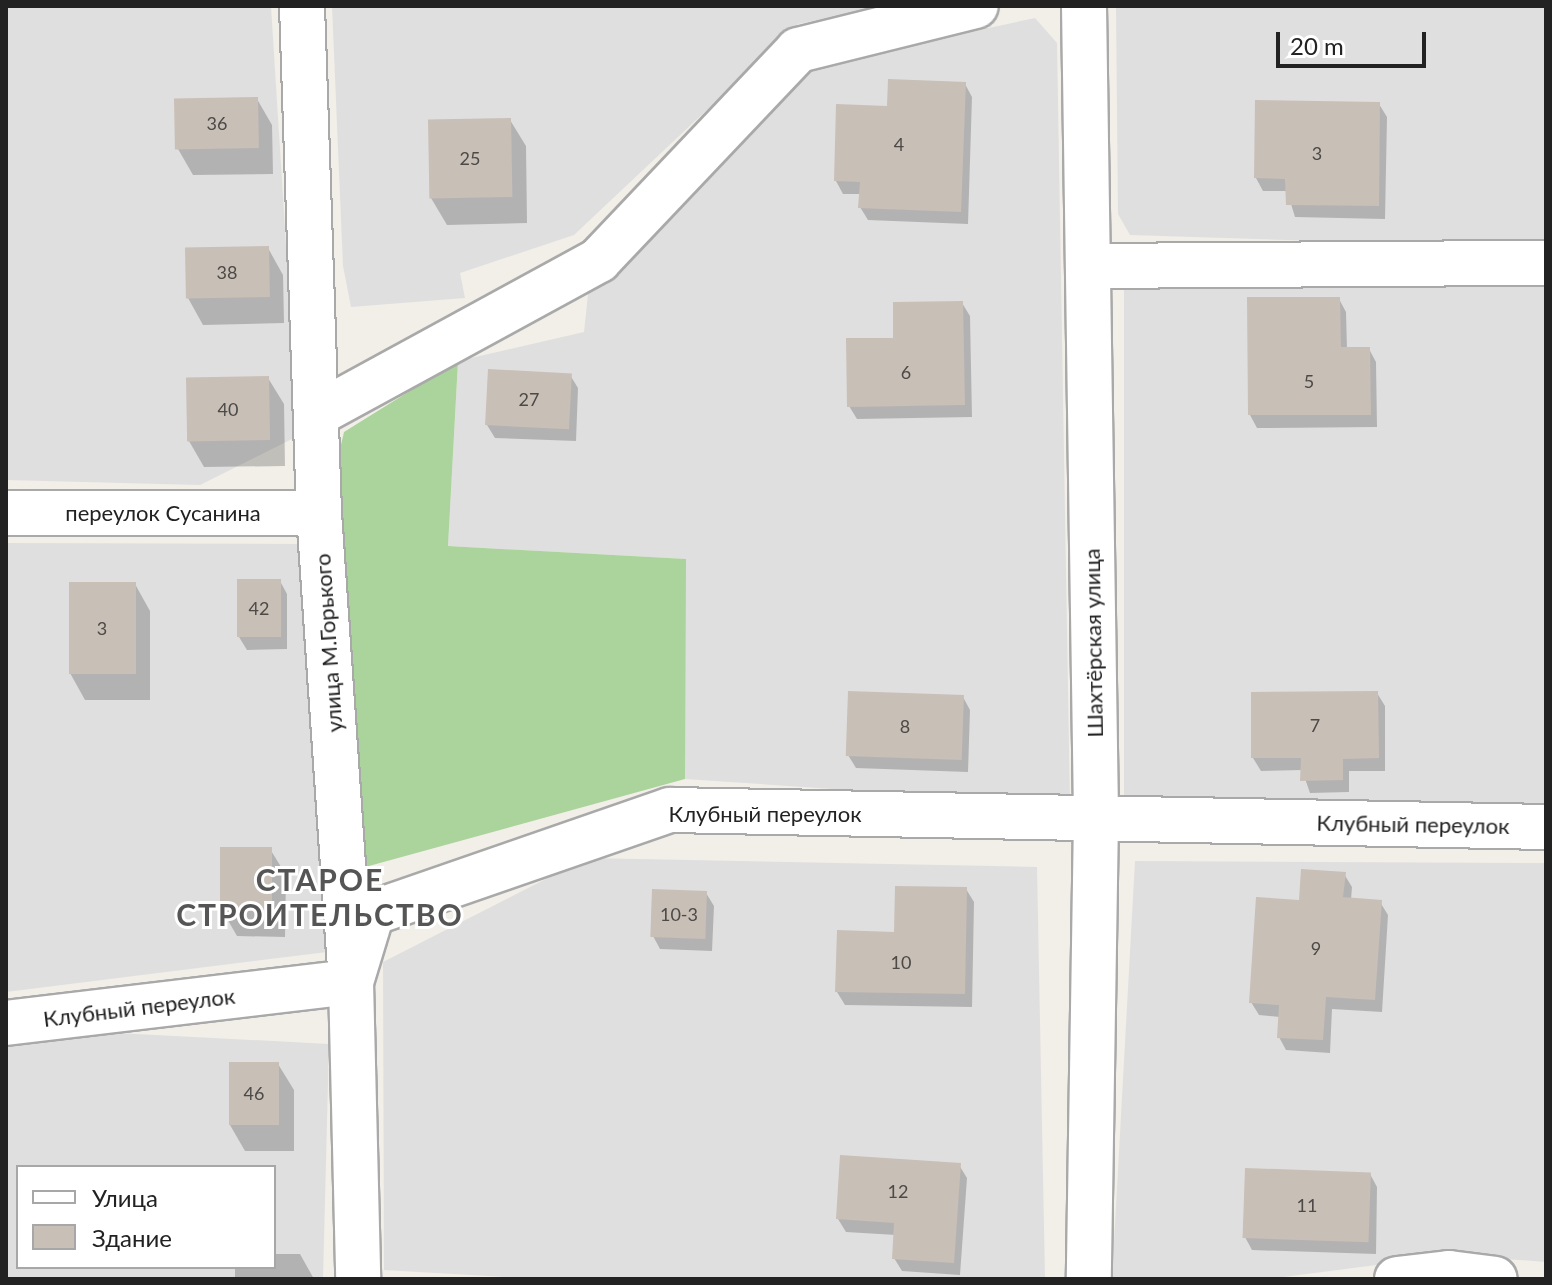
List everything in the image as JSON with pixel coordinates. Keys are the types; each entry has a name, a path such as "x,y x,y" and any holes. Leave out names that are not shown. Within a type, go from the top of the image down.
{"street":[{"name":"улица М.Горького","path":"302,6 319,513 351,982 358,1279"},
{"path":"317,414 599,260 798,50 976,6"},
{"name":"Шахтёрская улица","path":"1084,6 1096,818 1089,1279"},
{"path":"1088,266 1546,263"},
{"name":"переулок Сусанина","path":"6,513 319,513"},
{"name":"Клубный переулок","path":"6,1023 351,982 372,913 670,810 1546,827"},
{"path":"1397,1279 1449,1273 1495,1279"}],"shaded area":[{"path":"6,6 271,6 298,436 200,485 6,480"},
{"path":"332,6 886,6 798,24 574,235 460,273 465,298 351,307 343,266"},
{"path":"1116,6 1546,6 1546,248 1130,235 1118,214"},
{"path":"1035,18 1057,43 1070,805 685,779 685,559 448,546 458,361 584,332 589,285 810,66"},
{"path":"1124,286 1546,286 1546,803 1124,803"},
{"path":"6,543 306,544 327,952 6,992"},
{"path":"587,858 1037,867 1045,1279 542,1279 384,1270 383,962"},
{"path":"1135,861 1546,863 1546,1262 1454,1255 1268,1279 1112,1279"},
{"path":"59,1030 329,1044 323,1279 6,1279 6,1042"}],"green space":[{"path":"458,361 448,546 686,559 685,779 358,869 328,500 344,432"}],"building":[{"path":"888,79 966,82 961,212 858,208 860,182 834,181 836,104 887,106"},
{"path":"258,97 259,148 175,149 174,98"},
{"path":"1255,100 1380,102 1379,206 1286,205 1285,179 1254,178"},
{"path":"511,118 512,197 429,198 428,119"},
{"path":"269,246 270,297 186,298 185,247"},
{"path":"1247,297 1340,297 1341,347 1370,347 1371,415 1248,415"},
{"path":"963,301 965,405 847,407 846,338 893,338 893,302"},
{"path":"488,369 572,373 569,429 485,425"},
{"path":"269,376 270,440 187,441 186,377"},
{"path":"237,579 281,579 281,637 237,637"},
{"path":"69,582 136,582 136,674 69,674"},
{"path":"848,691 964,695 962,760 846,756"},
{"path":"1378,691 1379,758 1343,759 1343,780 1300,781 1301,758 1251,758 1251,692"},
{"path":"220,847 272,847 272,911 220,911"},
{"path":"1301,869 1346,872 1343,897 1382,900 1375,1000 1326,997 1323,1040 1277,1038 1279,1005 1249,1003 1256,897 1299,900"},
{"path":"895,886 967,887 965,994 835,992 837,930 894,932"},
{"path":"652,889 707,891 705,939 650,937"},
{"path":"229,1062 279,1062 279,1125 229,1125"},
{"path":"840,1155 961,1163 954,1263 892,1259 894,1223 836,1219"},
{"path":"1245,1168 1371,1172 1368,1242 1243,1238"}],"district":[{"name":"СТАРОЕ СТРОИТЕЛЬСТВО","path":"320,896"}]}
